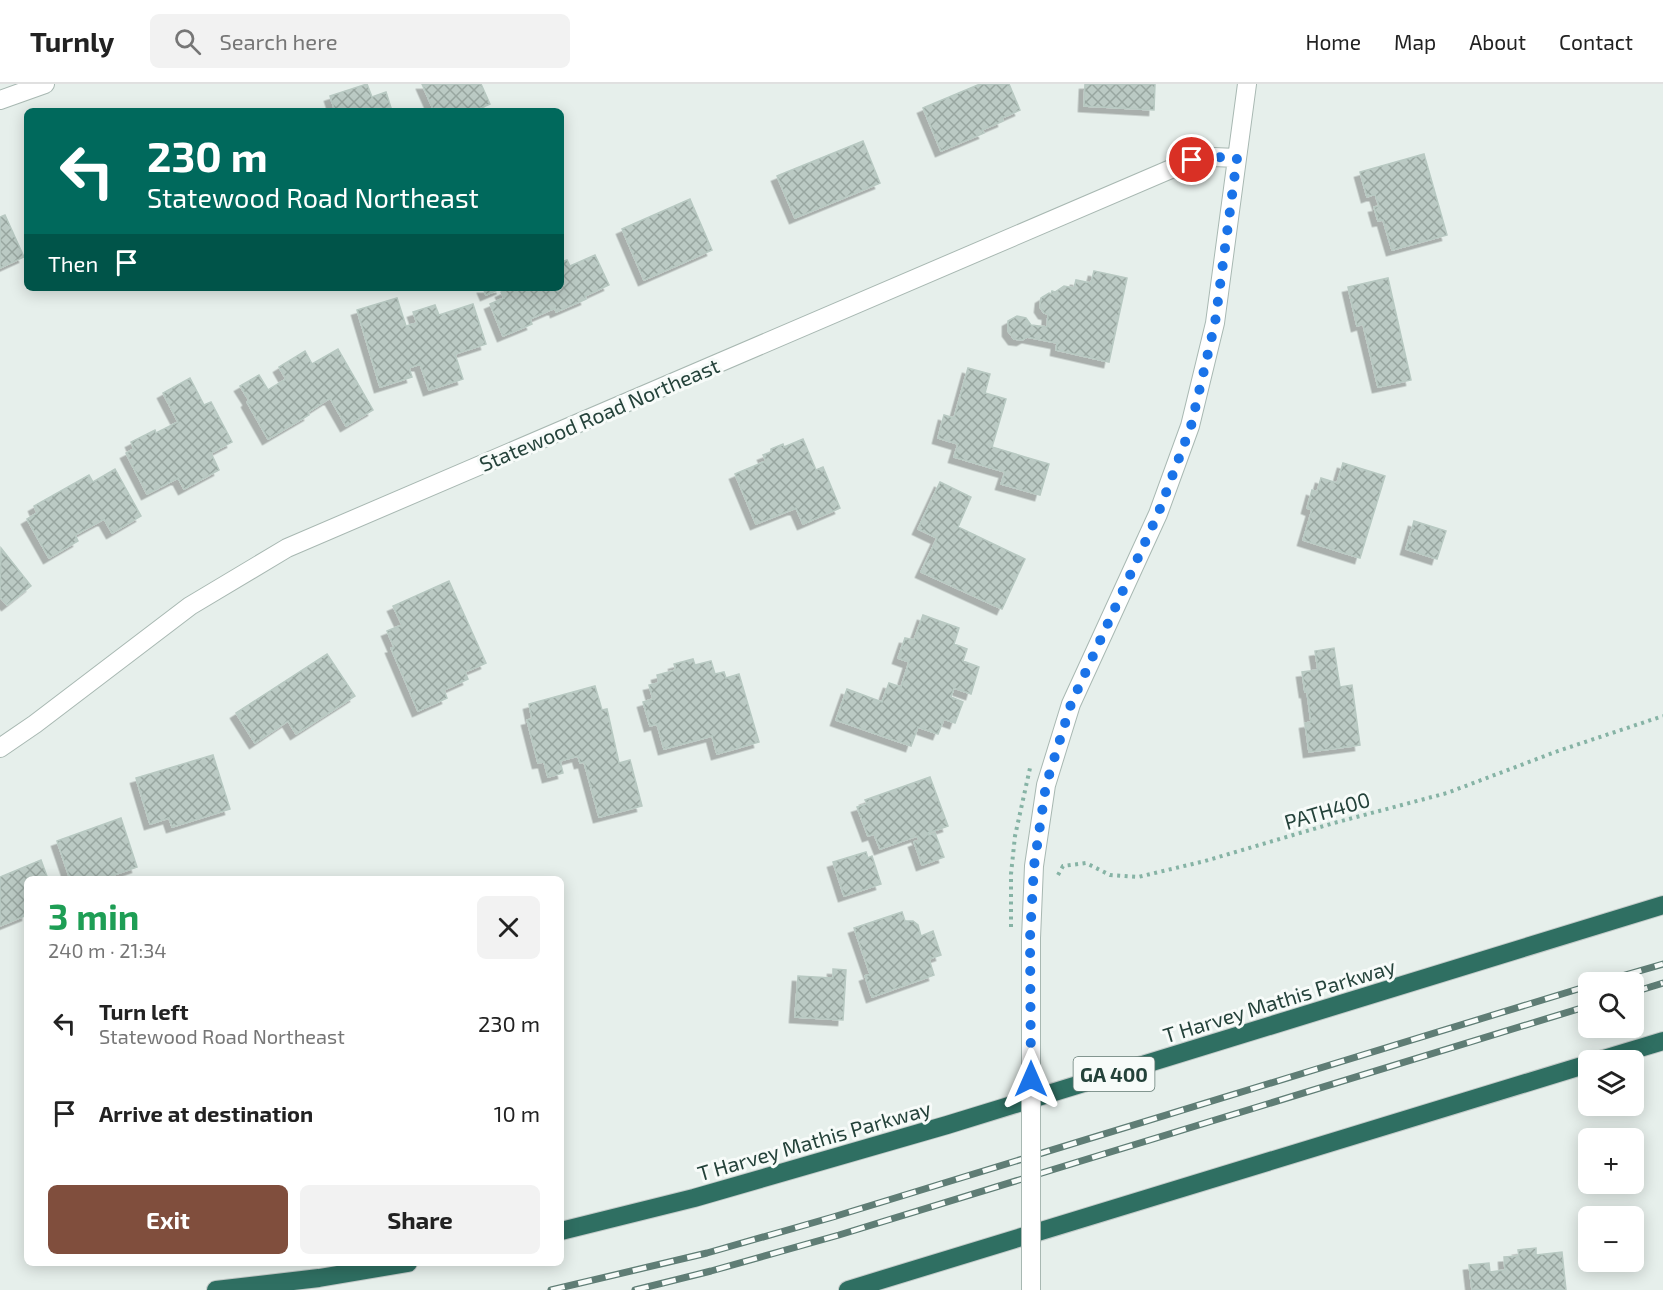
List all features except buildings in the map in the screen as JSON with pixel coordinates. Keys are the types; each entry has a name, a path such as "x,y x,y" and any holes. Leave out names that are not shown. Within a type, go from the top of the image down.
{"highway":[{"name":"T Harvey Mathis Parkway","path":"564,1231 705,1195 936,1128 1663,905"},
{"path":"1633,1050 1663,1041"},
{"path":"848,1290 1578,1067"},
{"path":"216,1290 319,1278 390,1266"}],"street":[{"path":"0,100 45,84"},
{"path":"1031,1290 1030,938 1034,866 1046,785 1071,704 1158,514 1191,426 1215,323 1246,84"},
{"name":"Statewood Road Northeast","path":"0,748 190,606 287,548 1192,160 1213,157 1237,158"}],"path":[{"name":"PATH400","path":"1054,882 1063,866 1086,863 1110,875 1138,877 1205,861 1447,793 1558,751 1663,716"}],"railway":[{"path":"1635,972 1663,964"},
{"path":"1644,989 1663,983"},
{"path":"551,1290 707,1253 833,1217 1578,989"},
{"path":"635,1290 839,1235 1578,1009"}],"route":[{"path":"1031,1079 1030,938 1034,866 1046,785 1071,704 1158,514 1191,426 1215,323 1237,158 1213,157 1192,160"}]}
